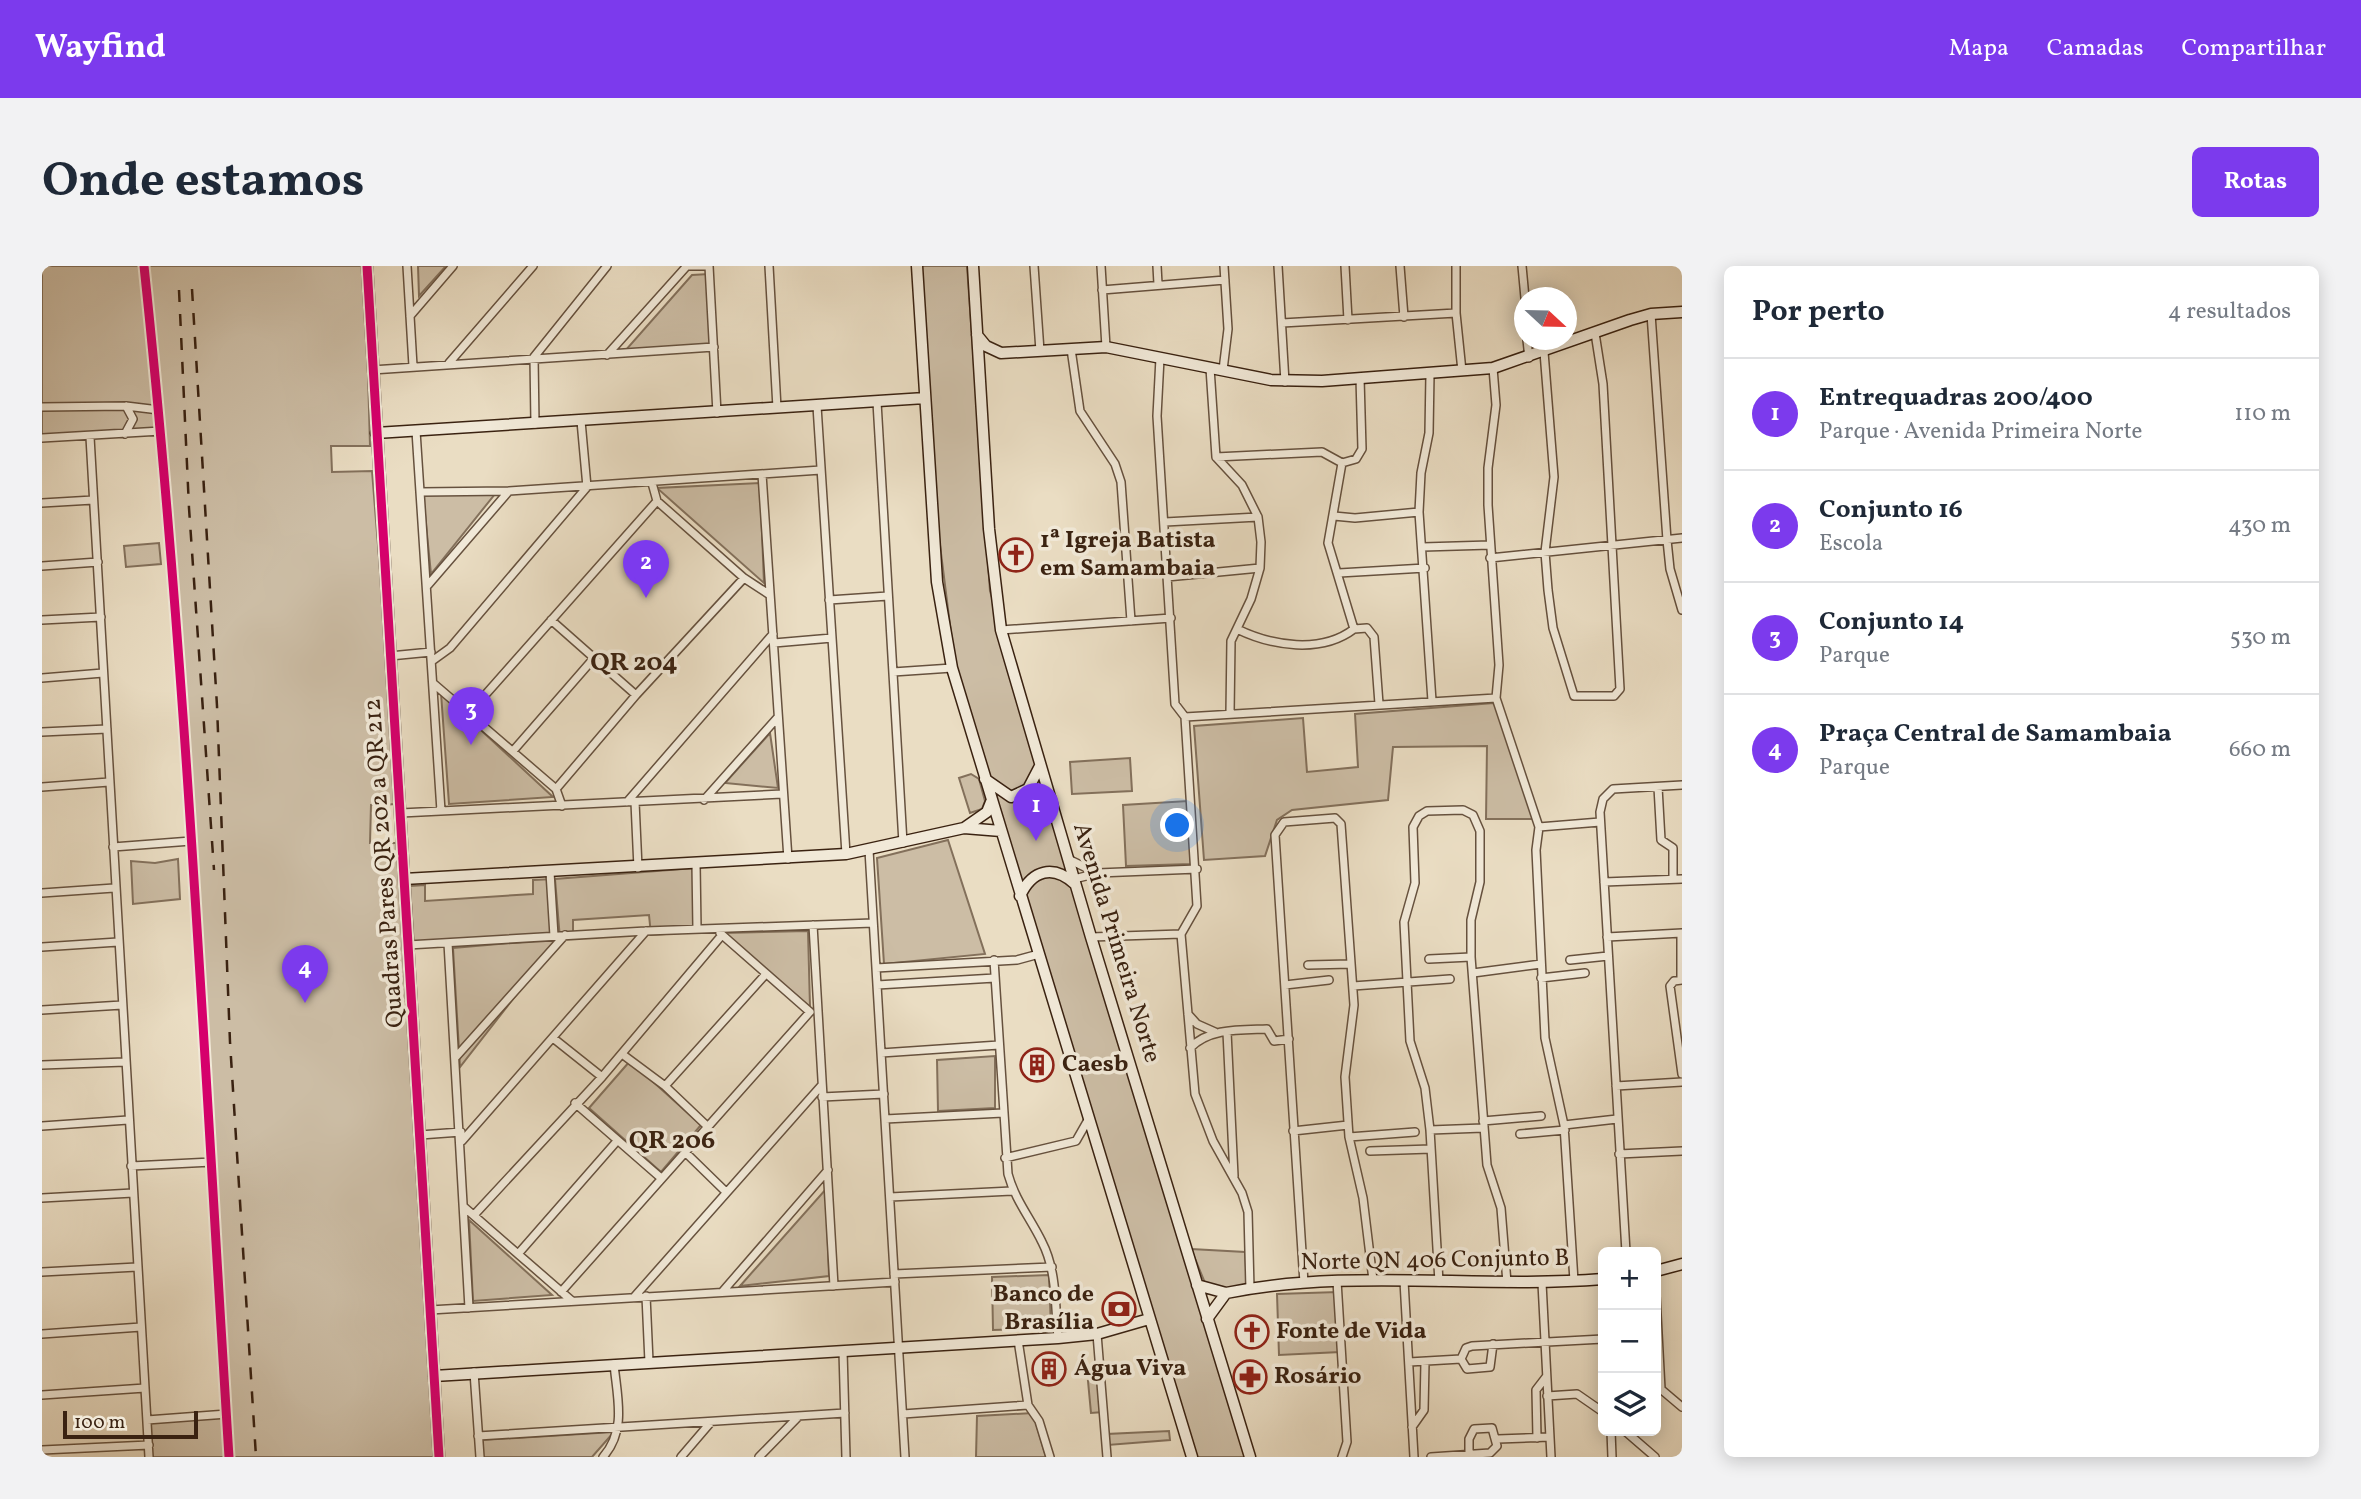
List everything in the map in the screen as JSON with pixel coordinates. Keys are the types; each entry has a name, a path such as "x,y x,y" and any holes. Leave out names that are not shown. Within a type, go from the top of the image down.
{"street":[{"path":"144,266 159,410 191,841 229,1457"},
{"name":"Quadras Pares QR 202 a QR 212","path":"367,266 439,1457"},
{"path":"407,266 413,366"},
{"path":"410,316 453,266"},
{"path":"448,363 533,266"},
{"path":"535,424 534,357 607,266"},
{"path":"607,355 686,267 708,266 717,413"},
{"path":"769,266 777,408"},
{"path":"917,266 937,582 952,668 1192,1457"},
{"name":"Avenida Primeira Norte","path":"973,266 989,529 1001,630 1074,881 1250,1457"},
{"path":"1034,266 1040,351"},
{"path":"1101,266 1106,347"},
{"path":"1157,266 1158,284"},
{"path":"1223,370 1228,328 1224,266"},
{"path":"1278,266 1285,382"},
{"path":"1345,266 1348,320"},
{"path":"1400,266 1404,317"},
{"path":"1456,266 1456,313 1462,372"},
{"path":"1522,266 1524,287"},
{"path":"1102,290 1225,281"},
{"path":"977,335 986,346 1001,353 1106,347 1285,382 1493,368 1529,358 1651,314 1682,312"},
{"path":"1282,323 1456,313"},
{"path":"1651,314 1670,569 1682,610"},
{"path":"1544,352 1554,477 1545,552 1553,628 1563,653 1574,696 1614,696 1620,689 1603,384 1595,333"},
{"path":"372,370 534,357 714,347"},
{"path":"1071,349 1080,411 1115,464 1121,482 1131,621"},
{"path":"1528,350 1529,358"},
{"path":"980,368 1001,353"},
{"path":"1160,358 1157,416 1175,704 1185,717 1197,869 1197,906 1181,934 1190,1048 1195,1094 1213,1141 1248,1212 1250,1289"},
{"path":"1210,368 1216,457 1242,485 1258,517 1261,568 1251,599 1231,641 1228,660 1230,713"},
{"path":"1493,368 1495,415 1488,468 1490,558 1499,665 1496,698 1539,827 1536,850 1545,1038 1564,1128 1574,1281"},
{"path":"1430,374 1429,433 1421,473 1419,512 1433,701"},
{"path":"1216,457 1322,452 1342,463 1356,459 1362,449 1360,378"},
{"path":"376,433 925,398"},
{"path":"877,402 903,843"},
{"path":"42,407 126,406 159,410"},
{"path":"125,434 133,419 126,406"},
{"path":"817,406 846,855"},
{"path":"432,661 450,648 587,487 581,421"},
{"path":"42,438 160,431"},
{"path":"416,431 441,811"},
{"path":"90,437 149,1457"},
{"path":"1342,463 1328,543 1354,629"},
{"path":"421,492 587,487 821,470"},
{"path":"762,474 788,859"},
{"path":"652,483 657,500 744,578 771,595"},
{"path":"428,585 509,491"},
{"path":"42,503 93,500"},
{"path":"470,712 657,500"},
{"path":"1334,516 1354,518 1419,512"},
{"path":"1165,522 1258,517"},
{"path":"1490,558 1611,543 1682,538"},
{"path":"1423,547 1490,545"},
{"path":"42,566 98,562"},
{"path":"1167,577 1261,568"},
{"path":"1339,573 1424,568"},
{"path":"556,789 636,695 744,578"},
{"path":"829,600 888,596"},
{"path":"42,620 101,617"},
{"path":"1001,630 1171,618"},
{"path":"551,620 636,695"},
{"path":"1237,629 1265,642 1285,644 1323,642 1343,637 1354,629 1367,628 1374,636 1379,704"},
{"path":"638,868 631,802 773,634"},
{"path":"774,643 832,638"},
{"path":"390,656 431,652"},
{"path":"513,751 594,658"},
{"path":"893,672 952,668"},
{"path":"42,678 103,673"},
{"path":"434,684 470,712 556,789 562,806"},
{"path":"1185,717 1496,698"},
{"path":"703,800 778,717"},
{"path":"42,732 107,729"},
{"path":"985,779 1012,797 1028,789 1040,766"},
{"path":"42,787 109,782"},
{"path":"1626,1247 1600,822 1603,799 1613,789 1682,785"},
{"path":"1658,787 1661,840 1673,848 1682,847"},
{"path":"401,813 782,794"},
{"path":"964,828 987,812 991,802"},
{"path":"1439,1283 1430,1130 1424,1088 1410,1041 1404,922 1415,883 1413,827 1419,816 1427,811 1463,810 1478,821 1480,882 1471,920 1471,957 1487,1165 1502,1208 1507,1283"},
{"path":"1304,1283 1275,835 1284,822 1335,818 1341,824 1353,986 1354,1019 1345,1077 1348,1125 1363,1198 1373,1280"},
{"path":"1539,827 1600,822"},
{"path":"404,879 846,855 964,828 1001,831"},
{"path":"113,848 191,841"},
{"path":"1673,848 1673,879"},
{"path":"869,850 905,1457"},
{"path":"1068,859 1098,873"},
{"path":"696,864 697,929"},
{"path":"1020,896 1030,878 1044,871 1064,874 1074,881 1098,873 1197,869"},
{"path":"550,872 554,936"},
{"path":"1604,882 1682,879"},
{"path":"42,892 114,888"},
{"path":"408,945 565,935 873,922"},
{"path":"813,925 812,1010 828,1170 834,1286"},
{"path":"713,929 765,975 812,1010"},
{"path":"462,1141 646,931"},
{"path":"1091,937 1181,934"},
{"path":"1607,937 1681,934 1682,980 1674,981 1671,986 1676,1043 1680,1048 1682,1074"},
{"path":"455,1058 565,935"},
{"path":"475,1214 622,1054 722,935"},
{"path":"42,947 118,942"},
{"path":"447,943 462,1141 469,1308"},
{"path":"876,968 1017,960 1039,954"},
{"path":"1570,960 1608,956"},
{"path":"1429,959 1471,957"},
{"path":"994,961 1006,1158 1012,1191 1043,1243 1052,1267 1058,1338"},
{"path":"1308,965 1351,964"},
{"path":"1473,973 1541,964"},
{"path":"1541,978 1585,974"},
{"path":"665,1086 765,975"},
{"path":"877,985 995,978"},
{"path":"1353,986 1450,979"},
{"path":"1284,985 1329,981"},
{"path":"42,1010 122,1005"},
{"path":"561,1292 812,1010"},
{"path":"1188,1014 1197,1024 1215,1032"},
{"path":"1190,1048 1205,1035 1215,1032 1267,1029 1274,1041 1289,1039"},
{"path":"1227,1032 1234,1180"},
{"path":"554,1038 601,1077"},
{"path":"881,1053 999,1045"},
{"path":"622,1054 665,1086 707,1126"},
{"path":"42,1065 125,1062"},
{"path":"1616,1086 1682,1082"},
{"path":"635,1296 821,1086"},
{"path":"822,1097 884,1094"},
{"path":"575,1103 661,1178"},
{"path":"885,1119 1003,1113"},
{"path":"1430,1130 1541,1116"},
{"path":"42,1126 128,1119"},
{"path":"1520,1134 1618,1119"},
{"path":"1006,1158 1076,1141 1088,1120"},
{"path":"1293,1131 1348,1125"},
{"path":"421,1135 461,1132"},
{"path":"1349,1137 1415,1132"},
{"path":"1213,1141 1230,1135"},
{"path":"518,1254 618,1141"},
{"path":"1370,1151 1431,1149"},
{"path":"1619,1154 1682,1151"},
{"path":"685,1152 726,1192"},
{"path":"131,1166 212,1162"},
{"path":"723,1291 828,1170"},
{"path":"890,1197 1012,1191"},
{"path":"42,1198 133,1193"},
{"path":"464,1207 572,1301"},
{"path":"1661,1269 1682,1264"},
{"path":"42,1272 137,1267"},
{"path":"430,1310 834,1286 895,1278 1052,1267"},
{"name":"Norte QN 406 Conjunto B","path":"1197,1285 1226,1293 1338,1281 1542,1283 1598,1279"},
{"path":"1338,1281 1347,1442 1342,1457"},
{"path":"1404,1281 1414,1457"},
{"path":"1542,1283 1551,1457"},
{"path":"1207,1319 1226,1293"},
{"path":"646,1296 649,1362"},
{"path":"434,1376 1058,1338 1097,1334 1149,1319"},
{"path":"42,1334 141,1327"},
{"path":"1097,1334 1107,1457"},
{"path":"1461,1359 1466,1348 1493,1344 1598,1339"},
{"path":"1018,1340 1028,1405 1040,1421 1050,1457"},
{"path":"1461,1359 1467,1369 1490,1367 1493,1344"},
{"path":"843,1351 845,1456"},
{"path":"1409,1362 1461,1359"},
{"path":"1411,1428 1424,1410 1425,1362"},
{"path":"603,1457 611,1447 619,1428 614,1364"},
{"path":"474,1372 480,1457"},
{"path":"1536,1438 1536,1390 1547,1377"},
{"path":"42,1395 145,1388"},
{"path":"1661,1390 1682,1407"},
{"path":"1547,1396 1577,1394 1598,1408"},
{"path":"903,1414 1028,1405"},
{"path":"478,1436 845,1413"},
{"path":"147,1420 227,1414"},
{"path":"759,1457 797,1418"},
{"path":"681,1457 711,1422"},
{"path":"1431,1457 1490,1453 1497,1446 1498,1439 1492,1428 1474,1429 1469,1439 1469,1453"},
{"path":"1611,1436 1612,1457"},
{"path":"1631,1436 1655,1457"},
{"path":"1498,1439 1549,1437"},
{"path":"48,1452 149,1445"}],"shaded area":[{"path":"42,266 365,266 370,446 331,446 332,472 372,471 399,804 371,805 370,843 401,843 436,1457 149,1457 147,1420 227,1413 161,432 42,438"},
{"path":"418,266 446,266 419,296"},
{"path":"921,266 967,266 990,591 1253,1457 1197,1457 956,673 938,529"},
{"path":"709,274 711,347 624,352 692,275"},
{"path":"760,483 764,583 657,488"},
{"path":"423,494 495,494 431,574"},
{"path":"159,543 161,564 126,567 124,546"},
{"path":"441,693 553,797 449,804"},
{"path":"1494,703 1538,819 1486,819 1487,746 1393,747 1388,800 1292,810 1277,820 1265,856 1204,860 1194,726 1303,718 1307,772 1358,767 1355,714"},
{"path":"770,733 778,788 725,783"},
{"path":"1130,758 1132,791 1072,794 1070,762"},
{"path":"971,774 979,779 985,801 982,809 970,813 959,778"},
{"path":"1188,801 1191,864 1126,866 1123,805"},
{"path":"948,840 985,954 884,964 877,858"},
{"path":"178,859 180,899 133,904 131,861 155,863"},
{"path":"695,868 696,932 651,935 649,915 573,920 573,939 560,939 555,879"},
{"path":"554,879 559,940 460,1067 453,948 534,941 414,947 410,886 425,885 425,901 533,894 533,880"},
{"path":"808,931 810,1007 723,933"},
{"path":"995,1056 995,1108 938,1111 937,1060"},
{"path":"630,1061 701,1125 661,1172 589,1108"},
{"path":"826,1189 829,1276 740,1286"},
{"path":"469,1220 552,1295 473,1301"},
{"path":"1191,1249 1245,1252 1247,1285 1224,1290 1205,1283"},
{"path":"1049,1275 1051,1328 993,1330 992,1277"},
{"path":"1338,1292 1340,1352 1279,1355 1277,1294"},
{"path":"1100,1380 1103,1412 1091,1413 1088,1381"},
{"path":"1033,1413 1046,1457 976,1457 977,1416"},
{"path":"1169,1431 1170,1440 1108,1445 1107,1434"},
{"path":"614,1432 592,1457 482,1457 481,1440"}],"railway":[{"path":"192,289 217,706 230,1042 256,1457"},
{"path":"179,290 189,508 214,870"}],"cycle path":[{"path":"144,266 183,712 229,1457"},
{"path":"367,266 439,1457"}],"place":[{"name":"1ª Igreja Batista em Samambaia","path":"1016,555"},
{"name":"Conjunto 16","path":"646,598"},
{"name":"Conjunto 14","path":"471,745"},
{"name":"Entrequadras 200/400","path":"1036,841"},
{"name":"Praça Central de Samambaia","path":"305,1003"},
{"name":"Caesb","path":"1037,1065"},
{"name":"Banco de Brasília","path":"1119,1309"},
{"name":"Fonte de Vida","path":"1252,1332"},
{"name":"Água Viva","path":"1049,1369"},
{"name":"Rosário","path":"1250,1377"}],"district":[{"name":"QR 204","path":"634,663"},
{"name":"QR 206","path":"672,1141"}]}
